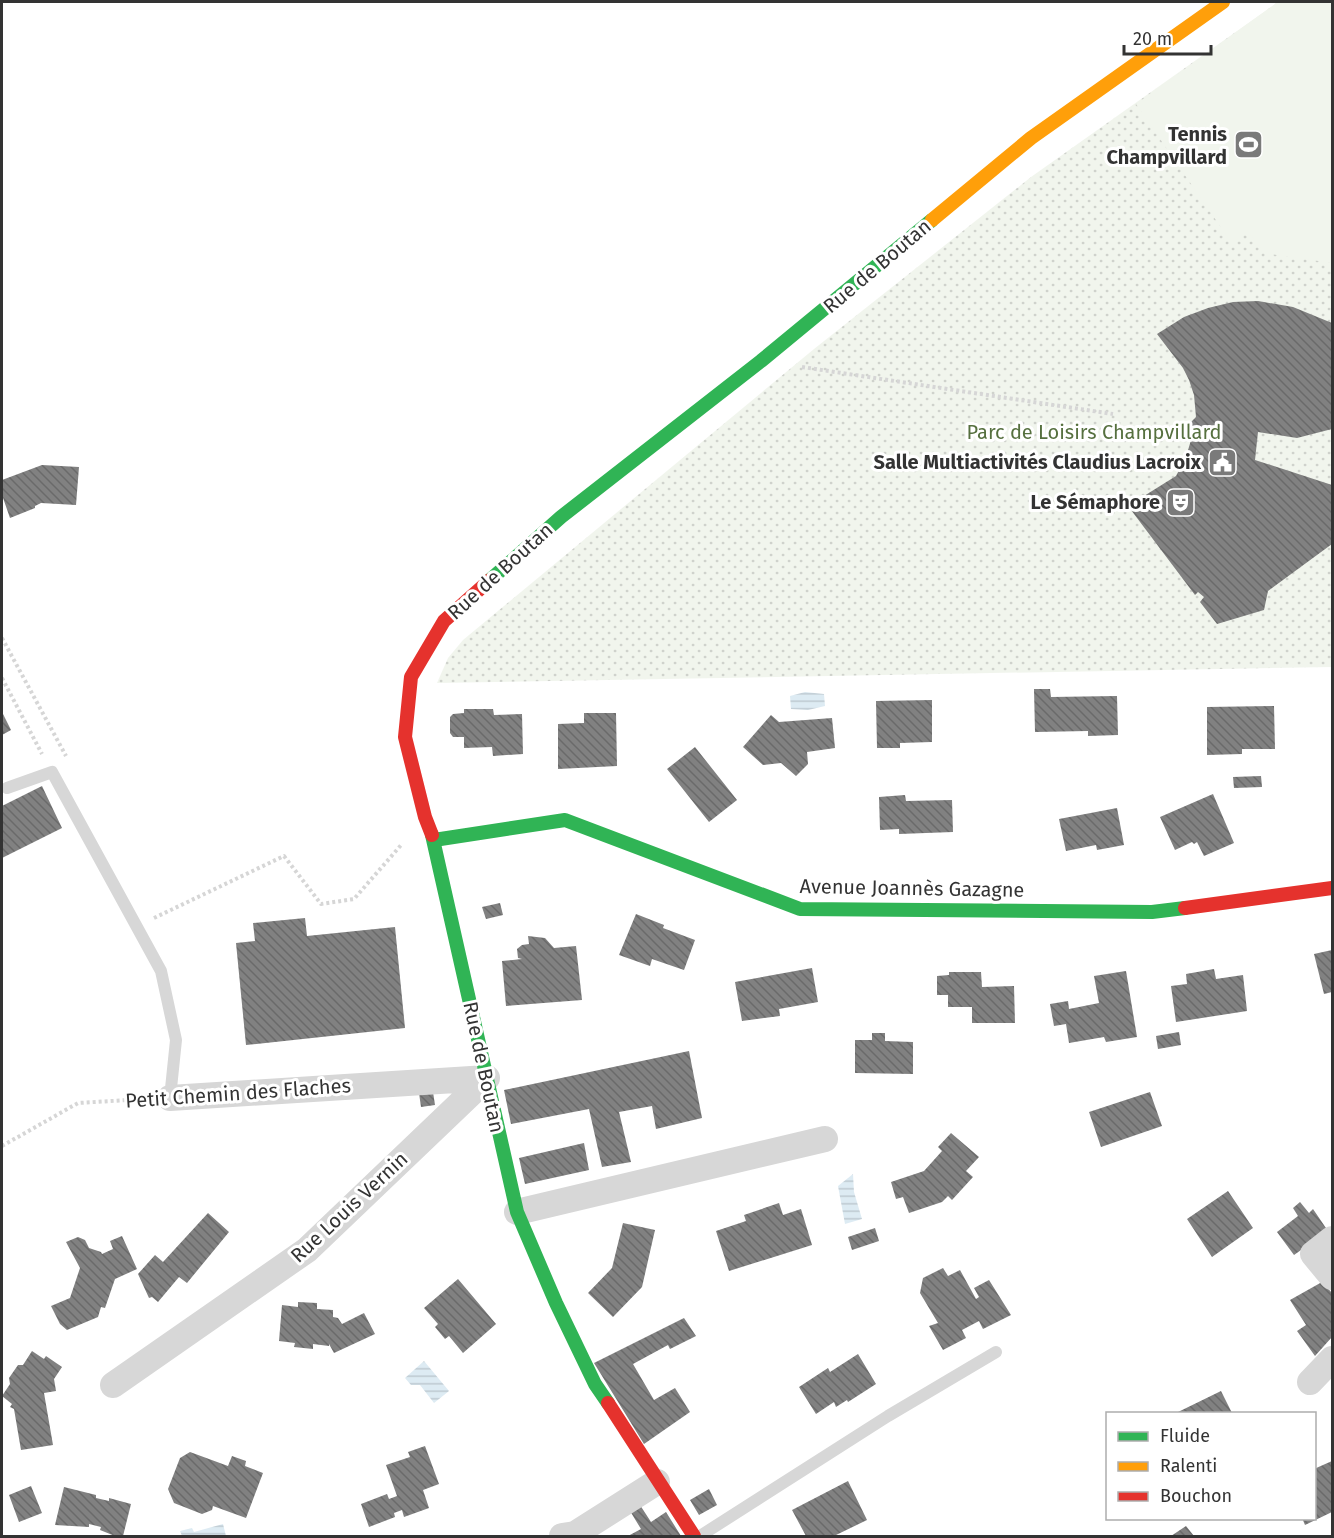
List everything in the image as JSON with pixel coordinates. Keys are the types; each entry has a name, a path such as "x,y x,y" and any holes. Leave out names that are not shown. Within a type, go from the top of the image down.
{"street":[{"name":"Rue de Boutan","path":"694,1536 595,1384 556,1303 517,1212 434,840 405,737 411,677 444,621 561,517 761,361 1031,138 1222,2"},
{"name":"Avenue Joannès Gazagne","path":"434,840 565,820 800,909 1152,912 1332,888"},
{"name":"Petit Chemin des Flaches","path":"170,1098 487,1077"},
{"name":"Rue Louis Vernin","path":"113,1385 307,1250 487,1077"},
{"path":"517,1212 825,1139"},
{"path":"1332,1239 1313,1254 1332,1277"},
{"path":"1310,1382 1332,1359"},
{"path":"562,1536 575,1534 657,1482"}],"lane":[{"path":"7,788 52,771 161,971 176,1040 170,1098"},
{"path":"700,1536 888,1416 996,1352"}],"path":[{"path":"761,361 1113,414"},
{"path":"2,638 70,763"},
{"path":"2,678 52,771"},
{"path":"149,908 155,919 284,856 321,904 354,899 426,817"},
{"name":"Petit Chemin des Flaches","path":"2,1146 78,1103 170,1098"}],"green space":[{"name":"Parc de Loisirs Champvillard","path":"1278,2 1332,2 1332,667 437,683 448,658 463,640 814,349 1031,177"},
{"name":"Tennis Champvillard","path":"1278,2 1332,2 1332,263 1264,253 1247,230 1231,242 1136,104"}],"shaded area":[{"path":"805,692 824,694 825,706 808,710 791,709 790,696"},
{"path":"853,1174 854,1192 862,1219 845,1224 838,1186"},
{"path":"424,1361 449,1391 434,1403 420,1385 411,1385 405,1378"},
{"path":"223,1524 226,1536 182,1536 180,1531 192,1528 194,1532"}],"building":[{"name":"Salle Multiactivités Claudius Lacroix","path":"1258,301 1293,307 1332,323 1332,429 1297,438 1258,432 1255,460 1332,485 1332,544 1268,591 1264,610 1217,624 1200,602 1204,597 1198,592 1195,595 1128,506 1176,476 1186,457 1194,430 1190,423 1196,417 1194,395 1189,380 1183,368 1157,334 1184,317 1208,308 1233,302"},
{"path":"42,465 79,467 76,505 41,503 35,508 10,518 2,495 2,480"},
{"path":"1034,689 1050,689 1051,697 1117,696 1118,735 1088,736 1088,731 1035,732"},
{"path":"932,700 932,742 900,743 900,748 877,748 876,701"},
{"path":"1274,706 1275,749 1242,749 1242,754 1207,755 1207,707"},
{"path":"464,709 493,709 494,715 522,714 523,754 493,756 492,747 464,748 464,737 453,737 450,733 450,717 453,714 464,713"},
{"path":"2,712 11,730 2,735"},
{"path":"584,713 616,713 617,766 558,769 558,724 584,723"},
{"path":"771,715 779,722 832,718 835,748 807,752 808,764 796,776 781,763 763,765 743,747"},
{"path":"695,747 737,800 709,822 667,769"},
{"path":"1261,776 1262,787 1234,788 1233,777"},
{"path":"42,786 62,828 2,858 2,806"},
{"path":"1213,794 1234,843 1204,856 1197,842 1175,850 1160,817"},
{"path":"905,795 906,801 952,800 953,832 899,834 899,829 880,830 879,797"},
{"path":"1117,808 1124,845 1097,850 1096,845 1066,851 1059,819"},
{"path":"500,903 503,915 486,919 482,907"},
{"path":"636,914 664,925 663,928 695,940 684,970 652,959 650,966 619,955"},
{"path":"305,918 307,936 395,927 405,1028 246,1045 236,943 255,941 253,923"},
{"path":"528,936 545,938 554,948 576,946 582,1000 506,1006 502,961 522,959 518,958 517,949 529,944"},
{"path":"1332,950 1332,992 1324,994 1314,954"},
{"path":"812,968 818,1002 779,1009 780,1016 742,1021 735,982"},
{"path":"1214,969 1216,979 1243,975 1247,1011 1176,1022 1171,986 1187,984 1186,974"},
{"path":"1126,971 1137,1037 1106,1042 1104,1037 1069,1043 1066,1024 1054,1026 1050,1004 1068,1001 1069,1009 1099,1003 1094,976"},
{"path":"949,972 981,972 982,987 1014,986 1015,1023 972,1023 972,1007 948,1007 948,995 937,995 937,976 949,975"},
{"path":"1179,1032 1181,1045 1158,1049 1156,1036"},
{"path":"872,1033 885,1033 885,1041 913,1042 913,1074 855,1073 855,1040 872,1040"},
{"path":"689,1051 702,1118 656,1129 652,1106 619,1112 631,1162 602,1167 589,1109 511,1124 504,1090"},
{"path":"433,1092 435,1105 421,1107 419,1093"},
{"path":"1150,1092 1162,1126 1101,1147 1089,1112"},
{"path":"951,1133 979,1157 966,1171 973,1177 952,1200 948,1196 942,1202 909,1213 903,1197 896,1199 891,1182 924,1171 942,1151 938,1147"},
{"path":"584,1143 589,1170 525,1184 519,1158"},
{"path":"1228,1191 1253,1228 1212,1257 1187,1219"},
{"path":"1300,1202 1309,1213 1313,1209 1328,1231 1294,1255 1277,1232 1298,1216 1293,1208"},
{"path":"779,1203 783,1215 801,1209 812,1245 729,1271 716,1231 746,1221 744,1215"},
{"path":"208,1213 229,1232 187,1283 179,1277 158,1302 152,1297 149,1298 138,1274 155,1255 163,1262"},
{"path":"623,1223 655,1230 642,1287 613,1317 588,1293 612,1268"},
{"path":"875,1228 879,1241 852,1250 848,1237"},
{"path":"122,1236 137,1269 115,1279 105,1308 101,1307 98,1317 67,1330 60,1324 51,1306 70,1298 80,1268 66,1242 78,1237 85,1240 89,1248 102,1254 113,1249 110,1241"},
{"path":"943,1268 948,1276 960,1270 976,1299 979,1297 974,1288 989,1280 1011,1315 983,1329 979,1321 962,1330 966,1338 943,1350 929,1326 938,1323 920,1293 923,1278"},
{"path":"458,1279 496,1324 463,1353 449,1336 445,1339 435,1327 438,1324 424,1308"},
{"path":"1322,1282 1332,1293 1332,1337 1315,1356 1297,1331 1306,1325 1290,1300"},
{"path":"298,1302 317,1303 317,1309 333,1310 333,1317 338,1318 342,1324 364,1313 375,1334 334,1353 329,1344 329,1346 313,1344 313,1349 294,1347 295,1343 279,1341 282,1305 298,1307"},
{"path":"684,1318 696,1336 670,1349 668,1345 633,1364 654,1400 675,1388 690,1412 644,1444 594,1363"},
{"path":"32,1351 44,1359 46,1356 62,1367 54,1379 56,1391 44,1393 53,1445 21,1450 14,1409 10,1407 12,1404 2,1396 10,1384 9,1378 18,1365 23,1365"},
{"path":"858,1354 876,1384 848,1402 847,1400 836,1407 834,1402 816,1414 799,1387 828,1368 830,1372"},
{"path":"1221,1391 1232,1412 1178,1412"},
{"path":"425,1446 439,1484 423,1490 429,1508 404,1517 402,1510 394,1513 395,1517 369,1527 361,1504 387,1494 389,1499 397,1496 386,1465 410,1457 408,1452"},
{"path":"190,1452 228,1466 232,1456 246,1461 245,1466 263,1473 246,1518 213,1506 212,1510 202,1514 174,1503 168,1489 180,1458"},
{"path":"1332,1461 1332,1512 1316,1520 1316,1468"},
{"path":"848,1481 867,1520 834,1536 806,1536 792,1510"},
{"path":"31,1486 42,1513 19,1522 9,1495"},
{"path":"64,1487 96,1495 96,1498 109,1501 109,1498 131,1504 123,1536 115,1536 100,1530 101,1527 89,1524 89,1527 55,1525"},
{"path":"709,1489 717,1505 699,1515 690,1500"},
{"path":"640,1505 651,1522 666,1512 681,1536 628,1536 641,1529 630,1511"},
{"path":"1303,1520 1315,1520 1305,1525"},
{"path":"1186,1526 1194,1536 1171,1536"}],"traffic: fast":[{"path":"490,580 561,517 761,361 932,220"},
{"path":"434,840 565,820 800,909 1152,912 1185,908"},
{"path":"432,835 517,1212 556,1303 595,1384 608,1403"}],"traffic: slow":[{"path":"932,220 1031,138 1223,2"}],"traffic: jam":[{"path":"432,835 425,817 405,737 411,677 444,621 490,580"},
{"path":"1185,908 1332,888"},
{"path":"608,1403 694,1536"}],"place":[{"name":"Tennis Champvillard","path":"1248,145"},
{"name":"Salle Multiactivités Claudius Lacroix","path":"1222,462"},
{"name":"Le Sémaphore","path":"1181,502"}]}
